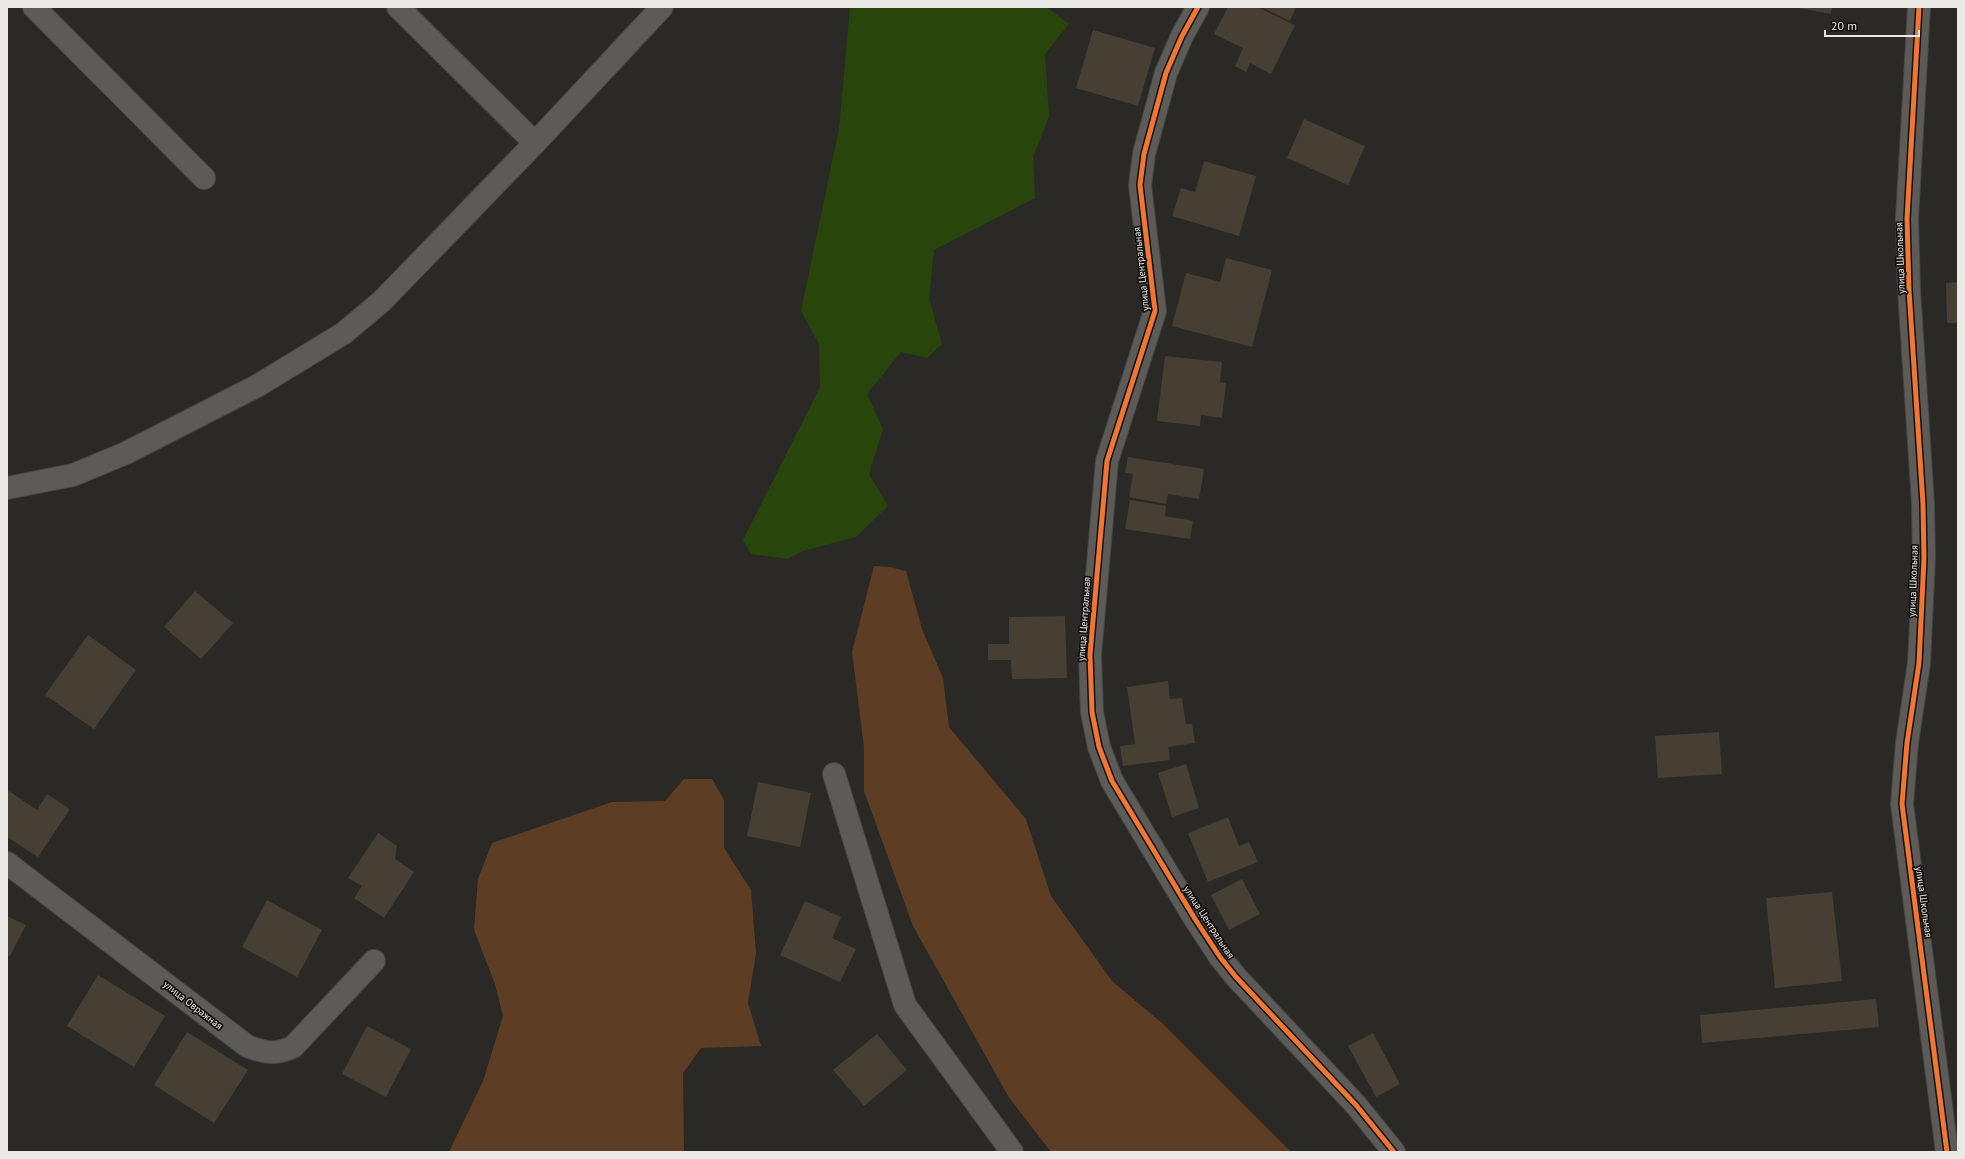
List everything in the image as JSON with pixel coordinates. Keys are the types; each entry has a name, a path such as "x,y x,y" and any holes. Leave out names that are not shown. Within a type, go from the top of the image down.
{"street":[{"path":"34,7 204,178"},
{"path":"398,7 535,143"},
{"path":"7,488 73,475 126,453 257,386 344,332 382,301 535,143 662,7"},
{"name":"улица Центральная","path":"1198,7 1182,36 1166,73 1144,154 1140,185 1156,311 1107,460 1090,655 1092,712 1099,747 1112,781 1194,919 1220,957 1236,977 1356,1105 1394,1152"},
{"name":"улица Школьная","path":"1919,7 1907,219 1909,290 1923,504 1924,558 1918,663 1908,735 1902,804 1947,1152"},
{"path":"834,774 905,1005 1012,1152"},
{"name":"улица Овражная","path":"7,863 247,1046 263,1052 281,1052 293,1047 374,961"}],"shaded area":[{"path":"850,7 1046,7 1069,24 1045,54 1049,116 1033,157 1035,198 934,250 929,299 942,344 927,358 901,352 867,394 883,429 869,474 888,506 856,537 803,551 787,559 751,554 743,540 820,387 819,344 801,311 839,129"},
{"path":"874,566 890,567 906,571 922,629 943,678 949,727 1026,819 1051,896 1112,981 1163,1024 1291,1152 1051,1152 1008,1096 913,926 864,791 864,747 852,652"},
{"path":"684,779 712,779 724,800 724,848 751,890 756,953 748,1003 761,1046 701,1048 683,1073 684,1152 449,1152 483,1081 503,1016 495,984 474,930 478,879 492,843 612,802 665,801"}],"building":[{"path":"1228,7 1257,7 1295,25 1271,74 1250,63 1246,72 1235,66 1243,48 1214,34"},
{"path":"1261,7 1296,7 1290,21"},
{"path":"1793,7 1832,7 1831,14"},
{"path":"1093,30 1155,48 1138,106 1076,88"},
{"path":"1304,119 1365,146 1348,185 1287,158"},
{"path":"1204,161 1256,176 1239,236 1172,216 1181,188 1195,192"},
{"path":"1226,258 1272,270 1252,347 1172,326 1186,273 1220,282"},
{"path":"1958,282 1958,323 1947,323 1946,283"},
{"path":"1165,356 1222,362 1220,382 1226,383 1222,418 1201,415 1200,426 1157,421"},
{"path":"1128,457 1204,469 1199,499 1168,494 1166,504 1129,497 1133,474 1125,473"},
{"path":"1130,500 1166,506 1165,516 1193,521 1190,539 1125,529"},
{"path":"195,591 233,623 201,659 164,627"},
{"path":"1065,616 1067,678 1012,679 1011,660 988,660 988,644 1009,644 1009,617"},
{"path":"88,635 136,670 94,729 45,695"},
{"path":"1168,681 1170,699 1182,698 1186,724 1192,724 1195,743 1168,747 1170,760 1123,766 1120,746 1135,744 1127,687"},
{"path":"1719,732 1722,774 1658,778 1655,736"},
{"path":"1186,764 1199,808 1172,817 1158,773"},
{"path":"758,782 811,793 800,847 747,836"},
{"path":"9,791 37,810 47,794 70,809 38,857 7,837 7,794"},
{"path":"1228,817 1239,846 1249,842 1258,862 1208,882 1188,833"},
{"path":"378,833 397,846 395,859 414,872 384,918 354,898 362,886 348,878"},
{"path":"1242,879 1260,914 1229,930 1211,895"},
{"path":"1832,892 1842,981 1775,988 1766,898"},
{"path":"267,900 322,930 297,977 242,947"},
{"path":"805,901 841,917 832,938 856,949 840,982 780,955"},
{"path":"7,916 26,925 10,956 7,955"},
{"path":"98,975 165,1016 134,1067 67,1026"},
{"path":"1876,999 1879,1027 1702,1043 1700,1015"},
{"path":"367,1026 411,1049 386,1097 342,1074"},
{"path":"187,1032 248,1070 214,1123 154,1085"},
{"path":"1373,1033 1400,1084 1376,1097 1348,1046"},
{"path":"877,1034 907,1070 864,1106 833,1070"}],"cycle path":[{"path":"1198,7 1182,36 1166,73 1144,154 1140,185 1155,311 1107,461 1090,655 1092,712 1099,747 1112,781 1195,919 1220,957 1236,977 1356,1105 1394,1152"},
{"path":"1919,7 1907,219 1909,290 1923,504 1924,558 1919,663 1907,743 1902,804 1947,1152"}]}
